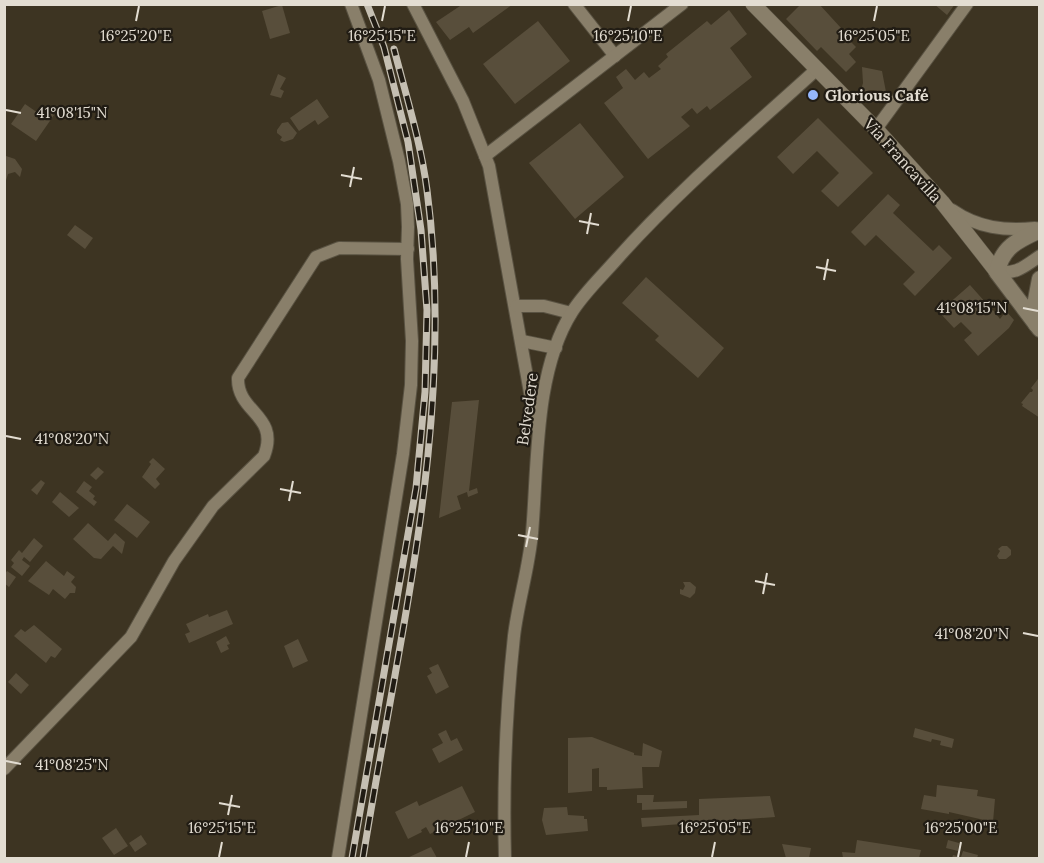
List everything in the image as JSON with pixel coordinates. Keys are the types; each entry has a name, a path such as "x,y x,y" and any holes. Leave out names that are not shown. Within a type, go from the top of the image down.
{"main road":[{"path":"997,272 999,260 1006,250 1020,238 1040,229"},
{"name":"Via Francavilla","path":"997,272 1038,326"},
{"path":"1038,326 1036,300 1040,279"}],"street":[{"path":"338,858 408,418 412,341 406,204 379,80 351,4"},
{"path":"413,4 463,101 489,166 538,437"},
{"path":"574,4 615,56"},
{"path":"485,156 682,4"},
{"name":"Via Francavilla","path":"753,4 876,129 942,202 997,272"},
{"path":"876,129 967,4"},
{"name":"Belvedere","path":"505,858 503,786 514,636 532,536 538,437 548,371 556,348 571,314 590,289 642,231 817,69"},
{"path":"942,202 965,219 983,227 1016,230 1040,229"},
{"path":"4,769 131,637 174,561 213,507 264,456 268,446 268,436 263,423 240,395 238,378 316,257 339,248 408,249"},
{"path":"997,272 1012,273 1040,256"},
{"path":"516,306 544,306 571,314"},
{"path":"522,341 556,348"}],"building":[{"path":"463,4 513,4 473,33 469,27 450,40 436,22"},
{"path":"801,4 819,4 856,47 849,54 856,62 846,72 821,47 817,51 786,19"},
{"path":"934,4 955,4 947,15"},
{"path":"282,5 290,33 270,39 262,11"},
{"path":"729,10 747,34 730,48 752,77 710,110 707,106 697,114 692,108 681,117 690,126 648,159 604,103 623,88 616,77 626,69 635,80 644,72 649,78 661,69 658,66 668,57 666,54 707,21 711,25"},
{"path":"538,21 570,61 515,104 483,64"},
{"path":"862,67 882,71 886,92 871,90 860,93 863,83"},
{"path":"278,74 286,78 280,89 284,91 281,98 270,95"},
{"path":"317,99 329,117 318,125 315,120 299,131 290,118"},
{"path":"25,104 41,115 46,109 54,115 36,141 11,124"},
{"path":"818,118 873,173 838,207 821,191 839,173 817,151 793,174 777,157"},
{"path":"288,122 297,133 293,139 284,142 280,140 282,137 277,130 282,123"},
{"path":"580,123 624,177 575,219 529,163"},
{"path":"6,156 15,159 22,169 20,177 15,172 8,174 5,184"},
{"path":"888,194 900,205 893,213 933,251 939,245 952,258 915,296 903,284 915,272 876,235 865,246 851,232"},
{"path":"75,225 93,238 85,249 67,235"},
{"path":"646,277 724,348 698,378 655,340 659,336 622,303"},
{"path":"970,285 986,303 984,305 990,312 993,310 1000,319 1006,311 1014,320 1009,328 978,356 964,340 972,333 961,322 954,328 939,312"},
{"path":"1040,379 1040,418 1021,403 1032,392 1031,388"},
{"path":"479,400 469,491 477,488 478,493 468,497 467,492 457,496 461,509 439,518 452,402"},
{"path":"153,458 165,469 156,479 160,484 155,489 142,477"},
{"path":"98,467 104,472 96,480 90,475"},
{"path":"41,480 45,483 37,495 31,490"},
{"path":"84,481 92,487 89,491 95,496 93,499 97,502 94,506 76,492"},
{"path":"60,492 79,508 69,517 52,502"},
{"path":"127,504 150,522 137,538 114,520"},
{"path":"88,523 108,541 115,533 125,542 122,554 113,546 101,559 94,558 73,539"},
{"path":"34,538 43,546 30,562 24,557 22,560 30,566 22,576 11,567 14,563 11,560 19,550 22,553"},
{"path":"1007,546 1011,550 1011,555 1006,559 999,559 997,556 1000,551 998,549"},
{"path":"46,561 64,576 67,571 75,577 71,582 76,587 75,593 70,593 65,599 53,589 49,595 28,581"},
{"path":"7,571 16,577 9,587 4,583 4,575"},
{"path":"683,582 690,582 696,587 695,593 690,598 680,594 680,589 683,590 685,586"},
{"path":"227,610 233,624 189,643 185,634 190,632 186,624 208,614 209,617"},
{"path":"34,625 62,649 55,658 51,656 46,663 14,636 21,629 25,632"},
{"path":"226,636 230,644 227,645 229,649 221,653 216,642"},
{"path":"298,639 308,661 293,668 284,646"},
{"path":"438,664 449,687 436,694 427,676 432,673 429,668"},
{"path":"16,673 29,685 21,694 8,682"},
{"path":"915,728 954,739 952,748 940,745 941,741 932,739 931,742 913,737"},
{"path":"446,730 451,741 457,738 463,750 439,763 432,749 443,743 438,734"},
{"path":"592,737 634,753 634,755 642,756 643,743 662,751 659,767 642,767 643,788 607,790 607,787 599,787 599,768 592,769 592,791 568,793 568,738"},
{"path":"937,785 978,790 977,796 995,799 993,822 949,812 949,814 921,809 924,795 936,797"},
{"path":"462,786 475,812 430,834 426,827 421,830 422,832 408,839 395,812 417,801 419,806"},
{"path":"637,795 654,795 653,802 687,801 687,808 642,810 642,803 637,803"},
{"path":"770,796 775,817 642,827 641,818 699,815 699,799"},
{"path":"567,807 568,815 584,816 584,819 587,819 588,831 546,835 542,820 544,808"},
{"path":"116,828 128,846 114,855 102,838"},
{"path":"141,835 147,844 135,852 129,843"},
{"path":"857,840 921,850 919,858 843,858 842,852 855,853"},
{"path":"948,840 959,843 958,851 946,848"},
{"path":"782,844 811,848 809,858 786,858"},
{"path":"431,847 437,858 407,858"},
{"path":"963,851 978,855 977,858 952,858 953,855 961,857"}],"railway":[{"path":"352,858 416,488 425,392 427,310 421,230 408,142 384,47 367,4"},
{"path":"363,858 407,609 419,526 429,442 435,359 434,275 427,190 417,137 394,49"}],"place":[{"name":"Glorious Café","path":"813,95"}]}
